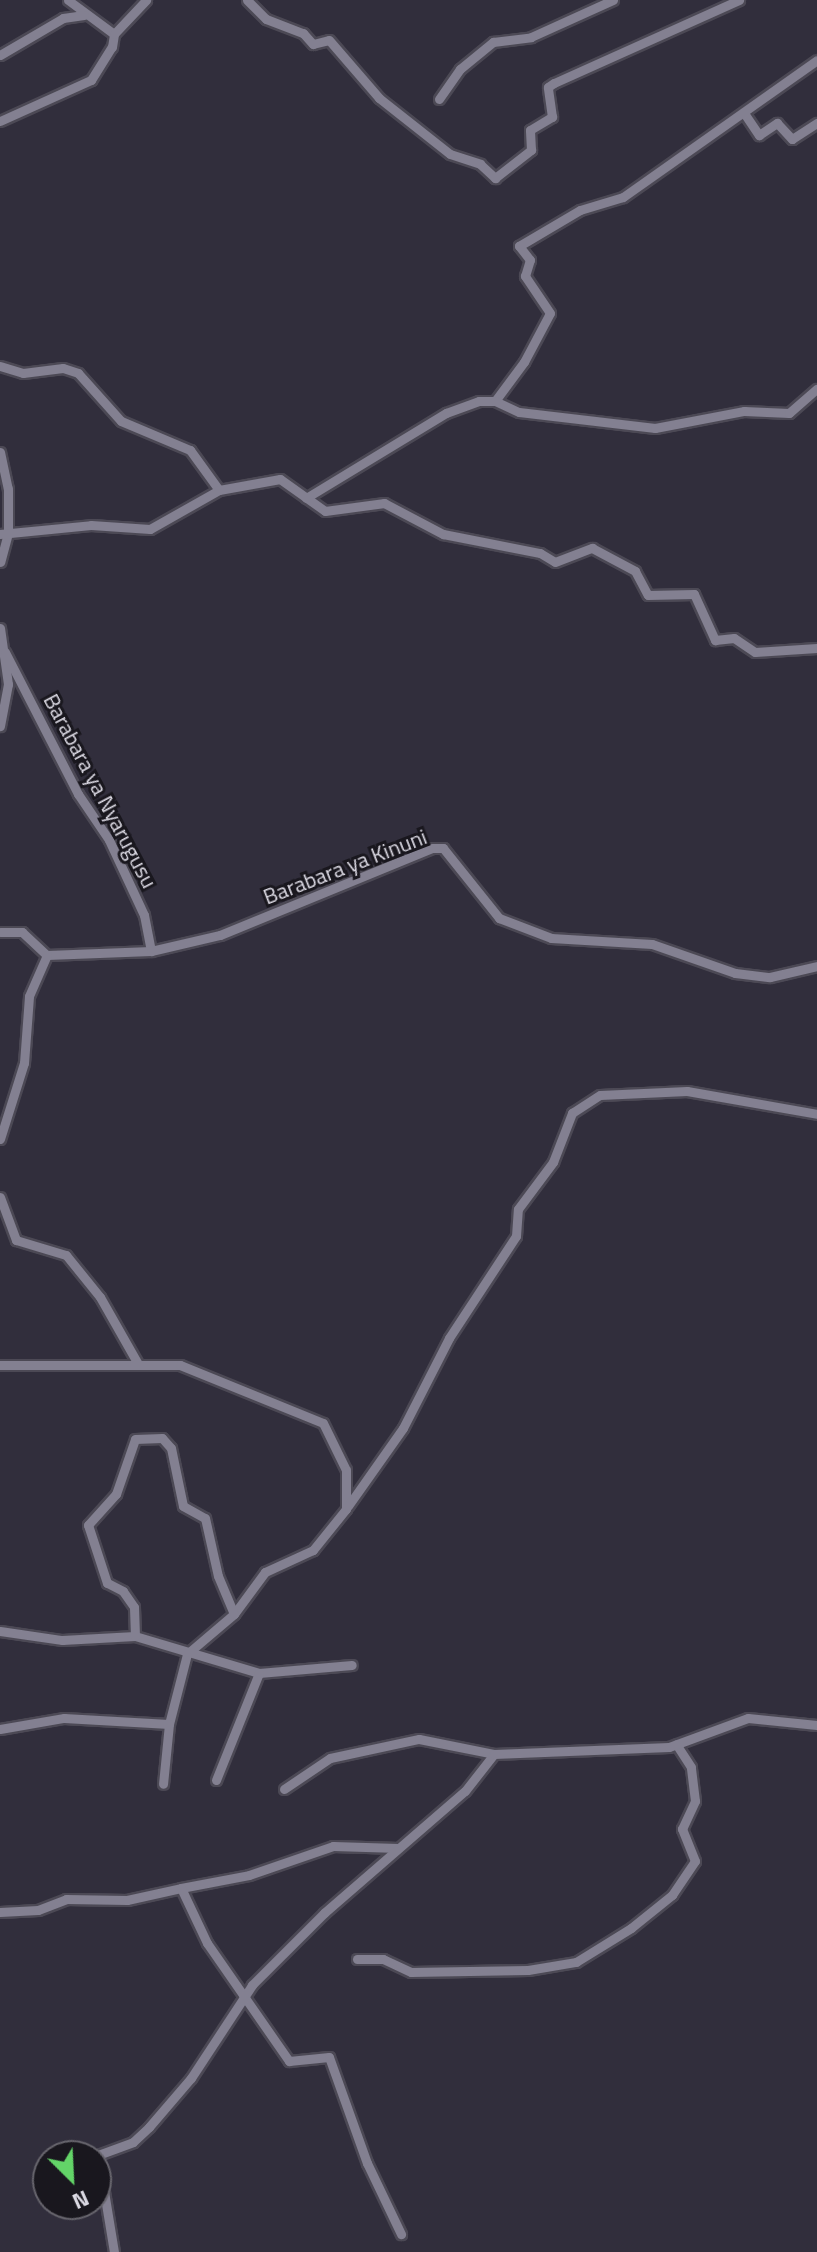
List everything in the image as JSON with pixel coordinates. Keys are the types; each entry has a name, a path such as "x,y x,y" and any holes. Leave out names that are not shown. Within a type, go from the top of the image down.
{"street":[{"path":"68,0 84,15 114,34"},
{"path":"0,121 91,80 112,47 114,34 146,0"},
{"path":"247,0 266,19 303,33 313,44 329,40 379,98 450,154 480,164 495,178 531,150 530,130 552,117 548,87 739,0"},
{"path":"439,99 460,69 493,42 531,37 613,0"},
{"path":"0,55 63,18 84,15"},
{"path":"495,401 524,362 550,313 525,276 530,260 519,246 580,210 623,197 817,60"},
{"path":"744,113 759,135 777,123 792,139 817,123"},
{"path":"0,366 23,373 63,368 78,373 121,421 190,450 219,490"},
{"path":"306,498 446,413 495,401 519,412 655,428 744,411 789,413 817,389"},
{"path":"0,452 8,489 0,562"},
{"path":"4,534 91,525 150,529 219,490 280,479 329,511 384,503 443,534 540,553 555,562 592,548 635,571 648,595 694,594 715,640 734,638 755,652 817,648"},
{"name":"Barabara ya Nyarugusu","path":"0,628 8,684 0,726"},
{"name":"Barabara ya Nyarugusu","path":"5,652 38,707 78,794 109,840 144,915 151,951"},
{"name":"Barabara ya Kinuni","path":"47,955 151,951 242,927 432,848 451,853 499,918 551,938 652,944 735,973 770,977 817,966"},
{"path":"0,932 22,932 47,955 29,996 24,1063 0,1139"},
{"path":"163,1784 169,1724 187,1654 234,1614 265,1572 313,1550 346,1509 403,1428 449,1338 516,1236 518,1209 553,1162 572,1113 600,1095 687,1091 817,1114"},
{"path":"0,1197 16,1240 66,1255 100,1297 138,1364"},
{"path":"0,1365 180,1365 323,1423 346,1470 346,1509"},
{"path":"135,1636 134,1607 123,1591 107,1583 88,1525 116,1494 135,1439 162,1438 171,1448 183,1506 205,1518 218,1576 234,1614"},
{"path":"0,1631 62,1640 135,1636 259,1673 352,1665"},
{"path":"216,1780 259,1673"},
{"path":"0,1729 64,1718 169,1724"},
{"path":"284,1789 330,1758 419,1739 494,1754 676,1744 748,1718 817,1725"},
{"path":"357,1959 383,1959 411,1972 528,1970 576,1962 631,1928 672,1895 695,1861 682,1829 695,1801 691,1767 676,1744"},
{"path":"114,2252 98,2155 133,2142 149,2127 191,2078 243,1998 324,1913 465,1791 494,1754"},
{"path":"0,1912 38,1910 66,1899 127,1900 249,1875 333,1846 401,1847"},
{"path":"181,1888 207,1943 289,2061 329,2057 367,2163 401,2234"}]}
